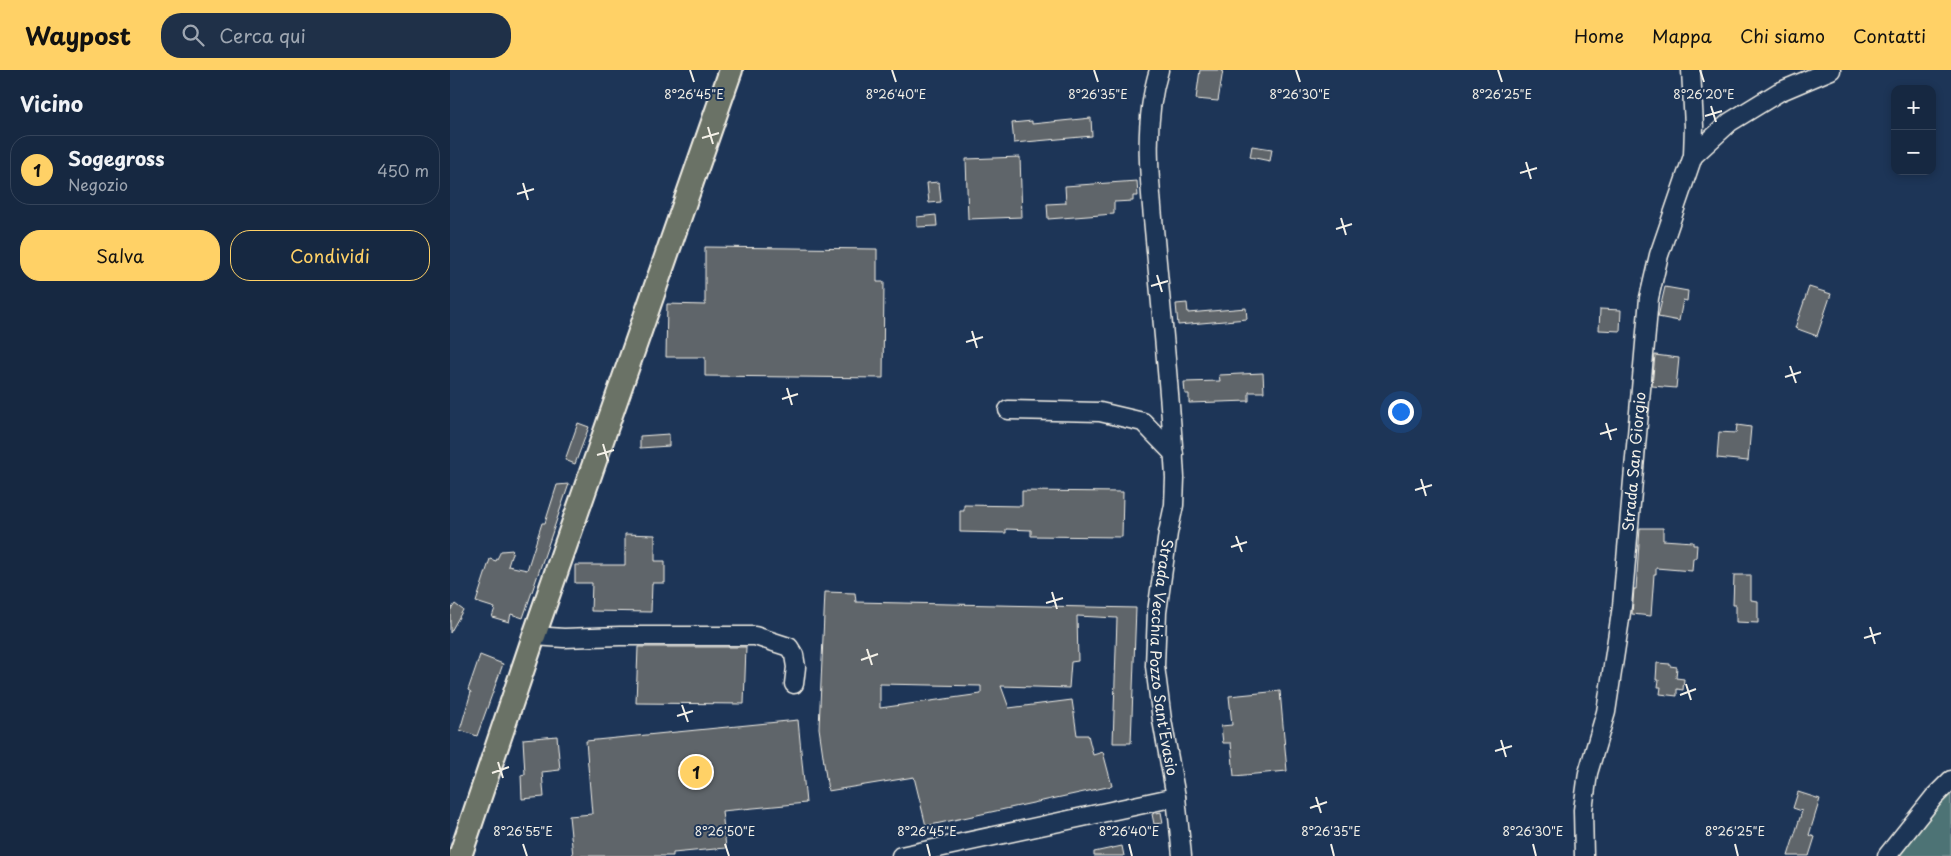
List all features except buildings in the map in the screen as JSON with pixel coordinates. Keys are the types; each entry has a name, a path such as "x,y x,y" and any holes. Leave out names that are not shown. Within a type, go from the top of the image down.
{"main road":[{"path":"460,856 534,636 731,70"}],"street":[{"name":"Strada Vecchia Pozzo Sant'Evasio","path":"1158,70 1154,84 1148,127 1150,180 1174,454 1174,505 1157,612 1155,666 1162,720 1176,797 1182,856"},
{"name":"Strada San Giorgio","path":"1584,856 1582,810 1588,772 1606,712 1622,606 1649,298 1659,255 1693,156 1694,126 1691,70"},
{"path":"1693,156 1730,122 1779,92 1831,70"},
{"path":"1008,410 1100,412 1142,422 1174,454"},
{"path":"534,636 564,638 755,636 789,647 794,655 796,667 794,684"},
{"path":"1887,856 1934,797 1951,780"},
{"path":"901,856 1176,797"}],"green space":[{"path":"1951,788 1951,856 1894,856"}],"place":[{"name":"Sogegross","path":"696,772"}]}
